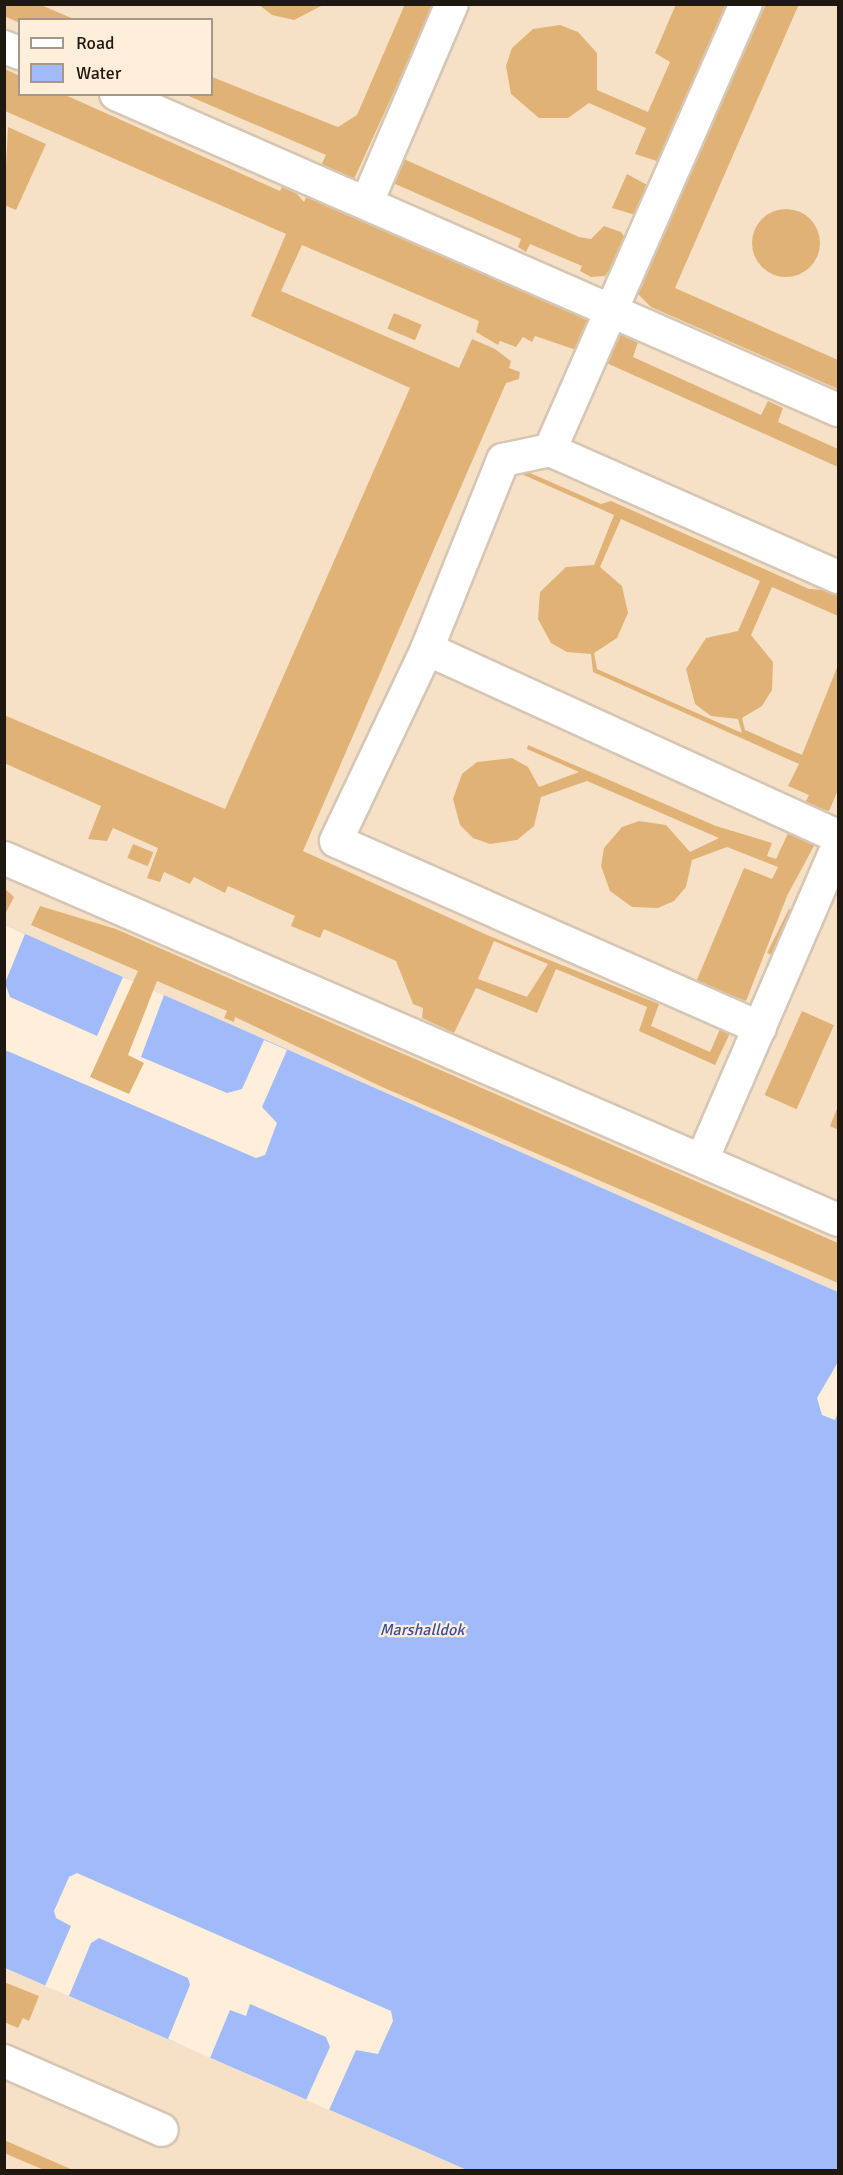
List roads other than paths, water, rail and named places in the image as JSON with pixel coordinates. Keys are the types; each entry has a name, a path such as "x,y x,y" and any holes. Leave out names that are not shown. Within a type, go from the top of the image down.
{"lane":[{"path":"367,202 452,4"},
{"path":"550,450 746,4"},
{"path":"121,96 838,410"},
{"path":"760,1028 336,841 427,649 503,460 550,450 838,577"},
{"path":"427,649 838,836"},
{"path":"702,1160 838,846"},
{"path":"4,858 838,1220"},
{"path":"4,2061 162,2130"}],"water":[{"name":"Marshalldok","path":"5,925 838,1292 838,2170 467,2170 5,1968"}]}
